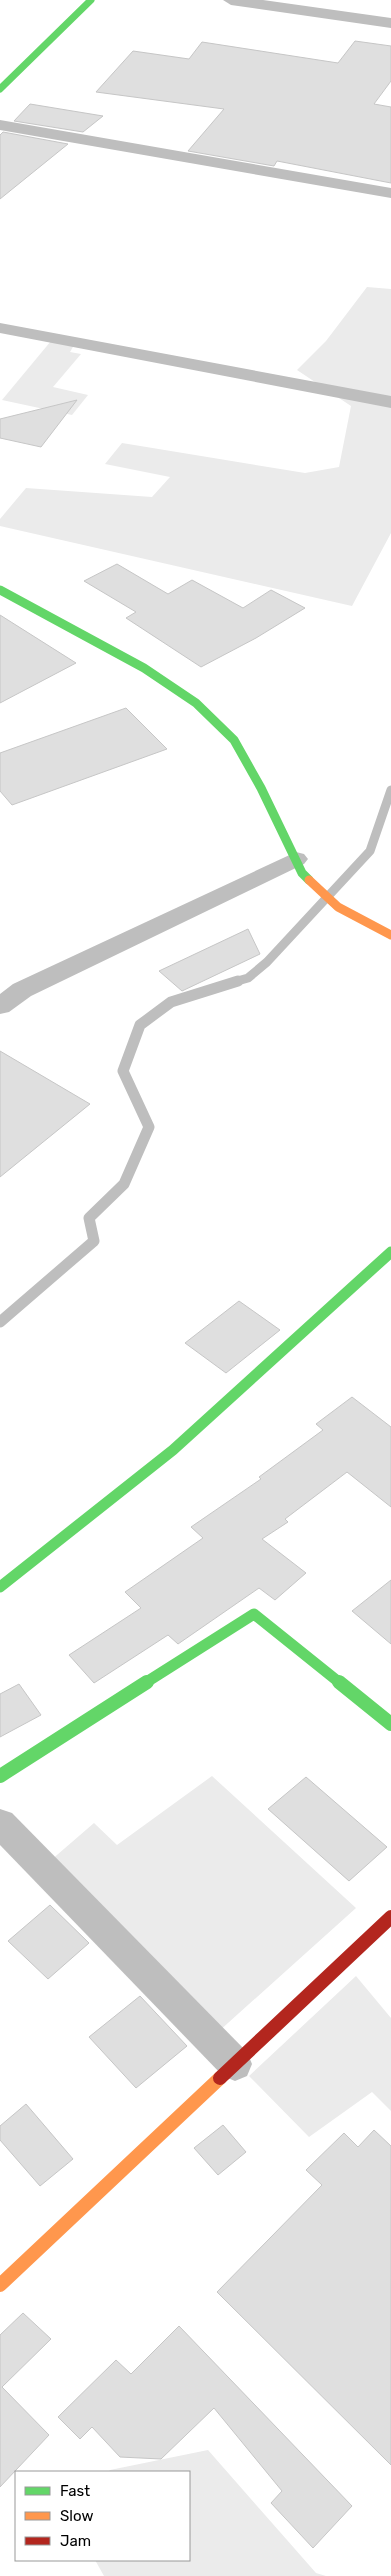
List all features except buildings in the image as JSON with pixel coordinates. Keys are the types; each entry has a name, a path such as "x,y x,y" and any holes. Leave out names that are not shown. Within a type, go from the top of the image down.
{"street":[{"path":"0,89 91,0"},
{"path":"231,0 391,23"},
{"path":"0,125 391,193"},
{"path":"0,328 391,402"},
{"path":"0,590 144,668 196,703 234,740 261,788 302,873 338,907 391,935"},
{"path":"0,1006 22,990 296,859"},
{"path":"0,1586 173,1450 391,1252"},
{"path":"0,1776 254,1614 391,1724"},
{"path":"0,1823 235,2064"},
{"path":"0,2285 391,1917"}],"shaded area":[{"path":"367,287 391,289 391,533 352,606 0,526 0,519 26,488 152,497 170,477 105,464 122,443 305,473 339,467 351,406 297,370 326,341"},
{"path":"51,341 74,345 70,352 81,354 53,387 88,395 72,415 2,400"},
{"path":"212,1776 356,1908 218,2032 50,1861 94,1823 117,1845"},
{"path":"356,1976 391,2018 391,2111 372,2092 309,2137 249,2076"},
{"path":"208,2450 316,2573 326,2576 104,2576 96,2561 190,2561 190,2471 110,2470"}],"waterway":[{"path":"234,982 248,978 267,962 370,851 391,790"},
{"path":"0,1322 94,1241 89,1218 124,1184 149,1127 123,1071 140,1025 171,1002 238,981"}],"traffic: fast":[{"path":"0,89 91,0"},
{"path":"0,590 144,668 196,703 234,740 261,788 302,873 309,880"},
{"path":"0,1587 173,1450 391,1252"},
{"path":"0,1776 254,1614 391,1724"}],"traffic: slow":[{"path":"309,880 338,907 391,935"},
{"path":"0,2285 220,2078"}],"traffic: jam":[{"path":"220,2078 391,1917"}]}
